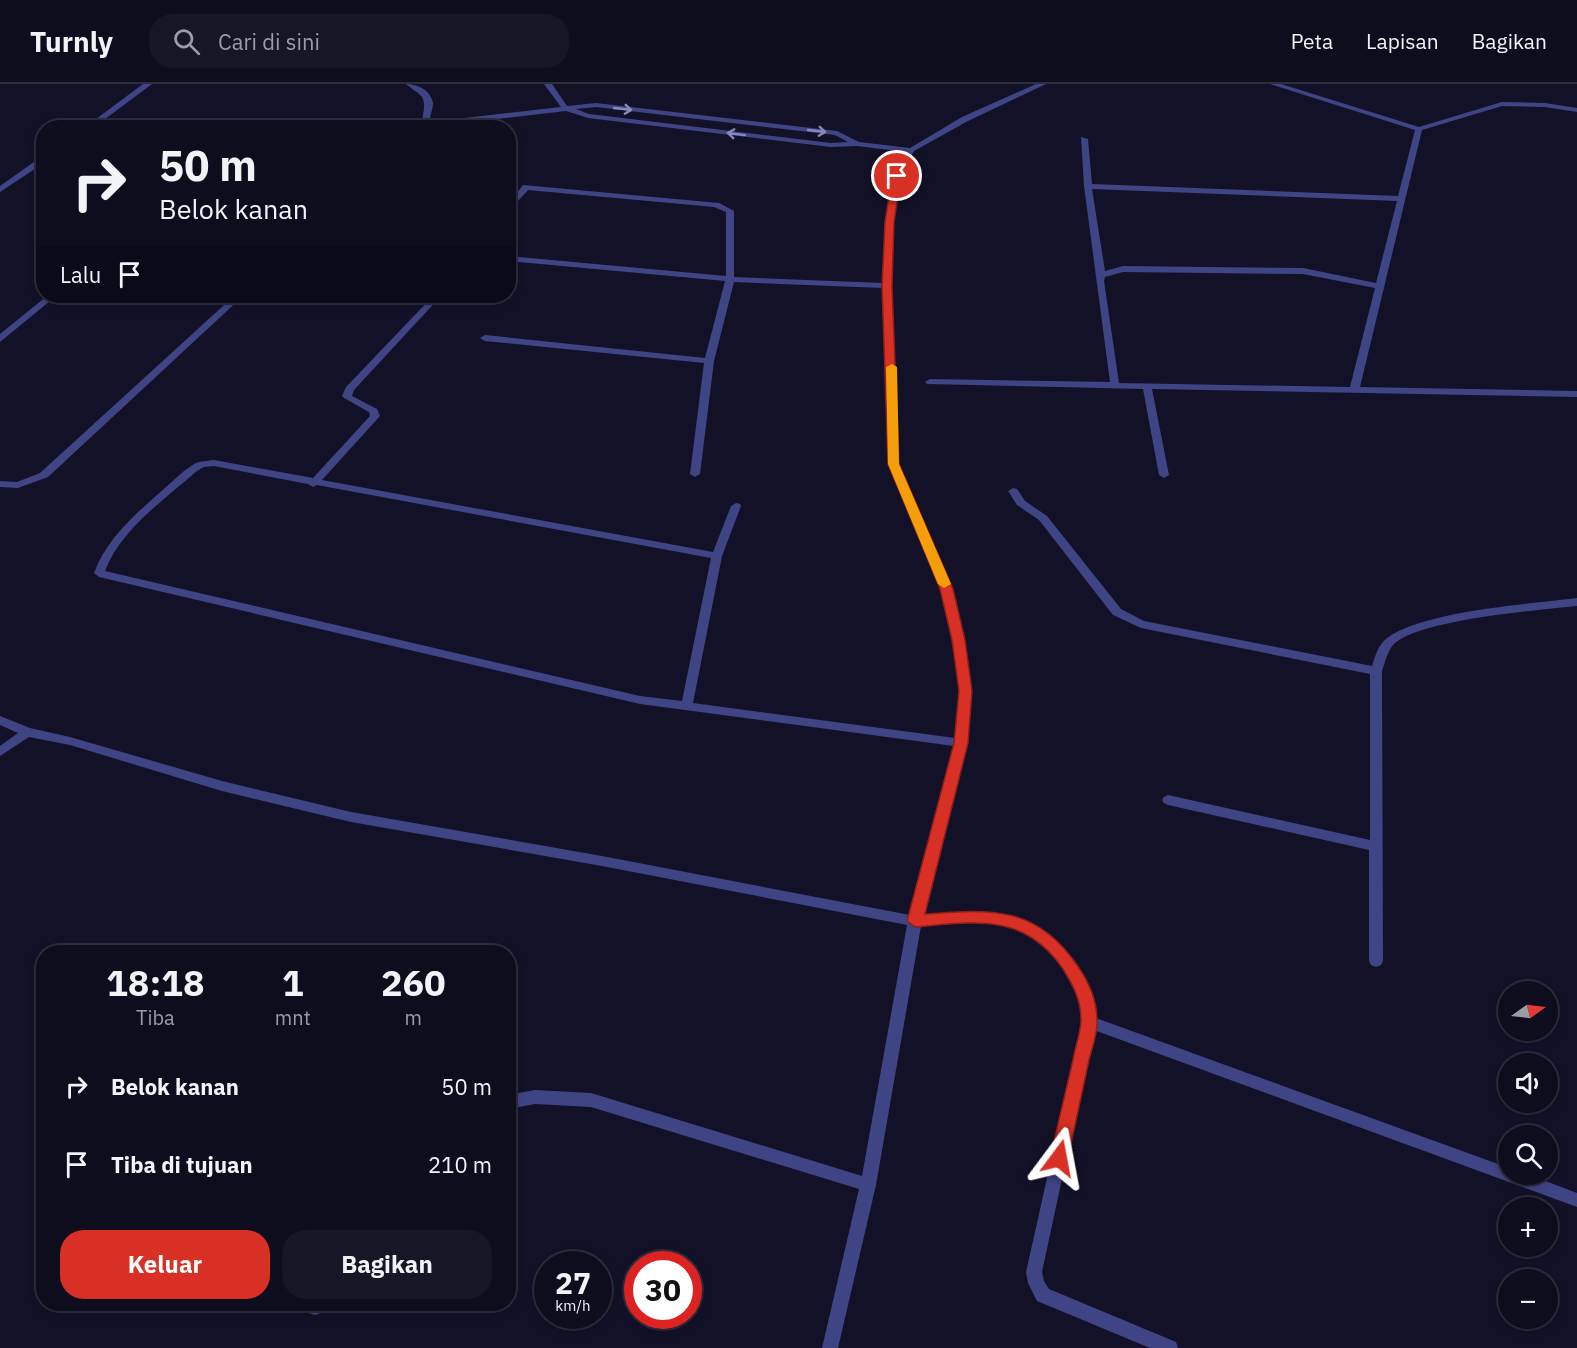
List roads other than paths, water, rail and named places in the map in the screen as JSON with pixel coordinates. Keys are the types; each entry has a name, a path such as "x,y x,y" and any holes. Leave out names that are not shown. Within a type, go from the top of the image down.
{"street":[{"path":"98,120 148,84"},
{"path":"410,84 424,93 429,102 424,120"},
{"path":"548,84 565,108 588,116 831,146 857,144 911,150"},
{"path":"830,1348 868,1185 915,921 961,743 965,691 958,640 946,589 894,464 887,286 890,222 897,176 911,150 964,118 1042,84"},
{"path":"1274,84 1419,129 1502,104 1534,104 1577,110"},
{"path":"470,120 596,105 837,133 857,144"},
{"path":"1354,391 1378,286 1419,129"},
{"path":"1084,139 1088,186 1115,385"},
{"path":"0,190 36,165"},
{"path":"1088,186 1401,199"},
{"path":"516,200 526,187 722,206 730,211 730,279 709,361 695,474"},
{"path":"516,259 730,279 887,286"},
{"path":"1101,275 1123,269 1303,271 1378,286"},
{"path":"0,339 44,303"},
{"path":"0,484 18,485 45,475 231,303"},
{"path":"313,484 375,416 374,411 347,396 349,389 431,303"},
{"path":"485,338 709,361"},
{"path":"930,382 1577,394"},
{"path":"1147,386 1164,475"},
{"path":"717,556 313,484 214,464 202,464 193,469 119,538 102,560 99,573 640,700 961,743"},
{"path":"1013,491 1021,503 1043,518 1117,612 1128,620 1376,671"},
{"path":"687,705 717,556 736,506"},
{"path":"1376,961 1376,671 1389,642 1415,627 1577,603"},
{"path":"0,720 27,732 70,741 222,786 351,817 602,861 915,921 972,916 1004,918 1034,929 1059,951 1076,976 1086,996 1089,1022 1034,1272 1036,1283 1043,1295 1170,1348"},
{"path":"0,752 27,732"},
{"path":"1168,800 1376,846"},
{"path":"1089,1022 1577,1200"},
{"path":"516,1101 535,1097 591,1100 868,1185"}]}
